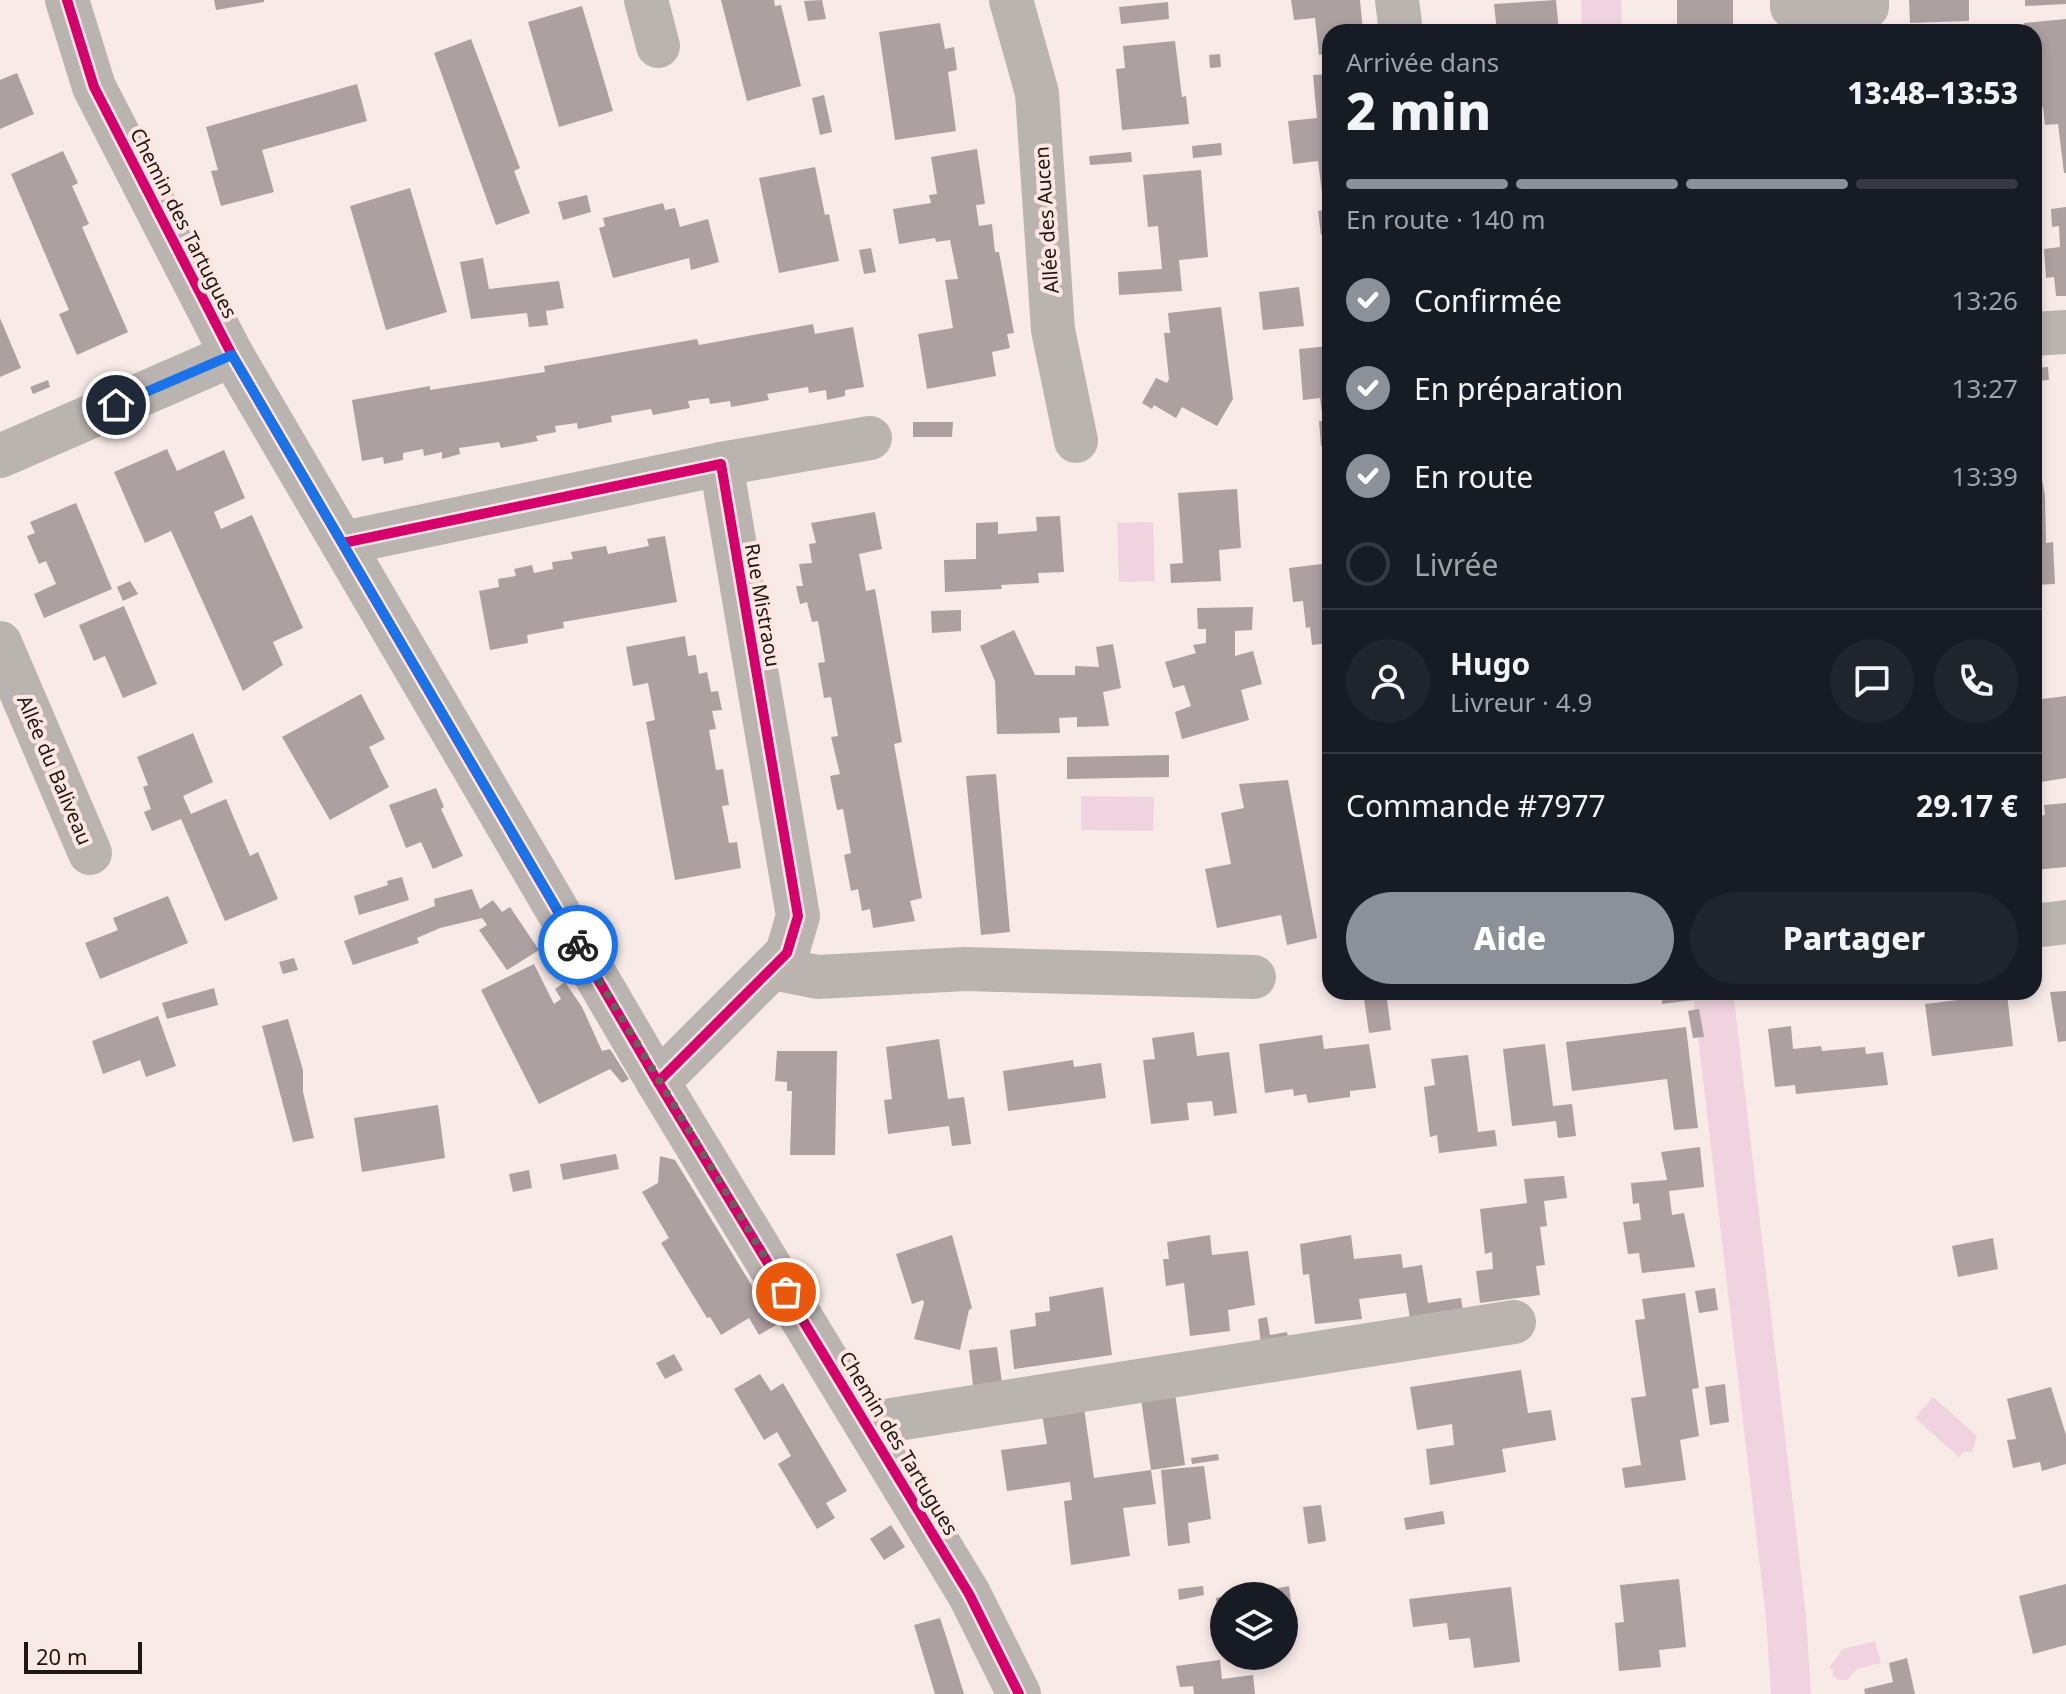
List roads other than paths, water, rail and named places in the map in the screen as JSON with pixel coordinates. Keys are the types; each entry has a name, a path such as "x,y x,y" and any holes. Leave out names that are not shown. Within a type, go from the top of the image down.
{"street":[{"name":"Chemin des Tartugues","path":"67,0 94,87 232,355 658,1082 969,1594 1019,1694"},
{"path":"646,0 658,46"},
{"name":"Allée des Aucen","path":"1011,0 1037,93 1053,330 1076,441"},
{"path":"1397,0 1400,24"},
{"path":"1792,0 1792,7 1867,7 1867,0"},
{"path":"2042,334 2066,332"},
{"path":"0,456 232,355"},
{"path":"343,543 721,464 870,438"},
{"name":"Rue Mistraou","path":"658,1082 787,953 798,916 721,464"},
{"name":"Allée du Baliveau","path":"0,643 90,853"},
{"path":"2042,925 2066,922"},
{"path":"772,968 818,977 965,969 1254,977"},
{"path":"866,1424 1514,1322"}],"waterway":[{"path":"1601,0 1602,24"},
{"path":"1714,1000 1786,1617 1791,1694"}]}
